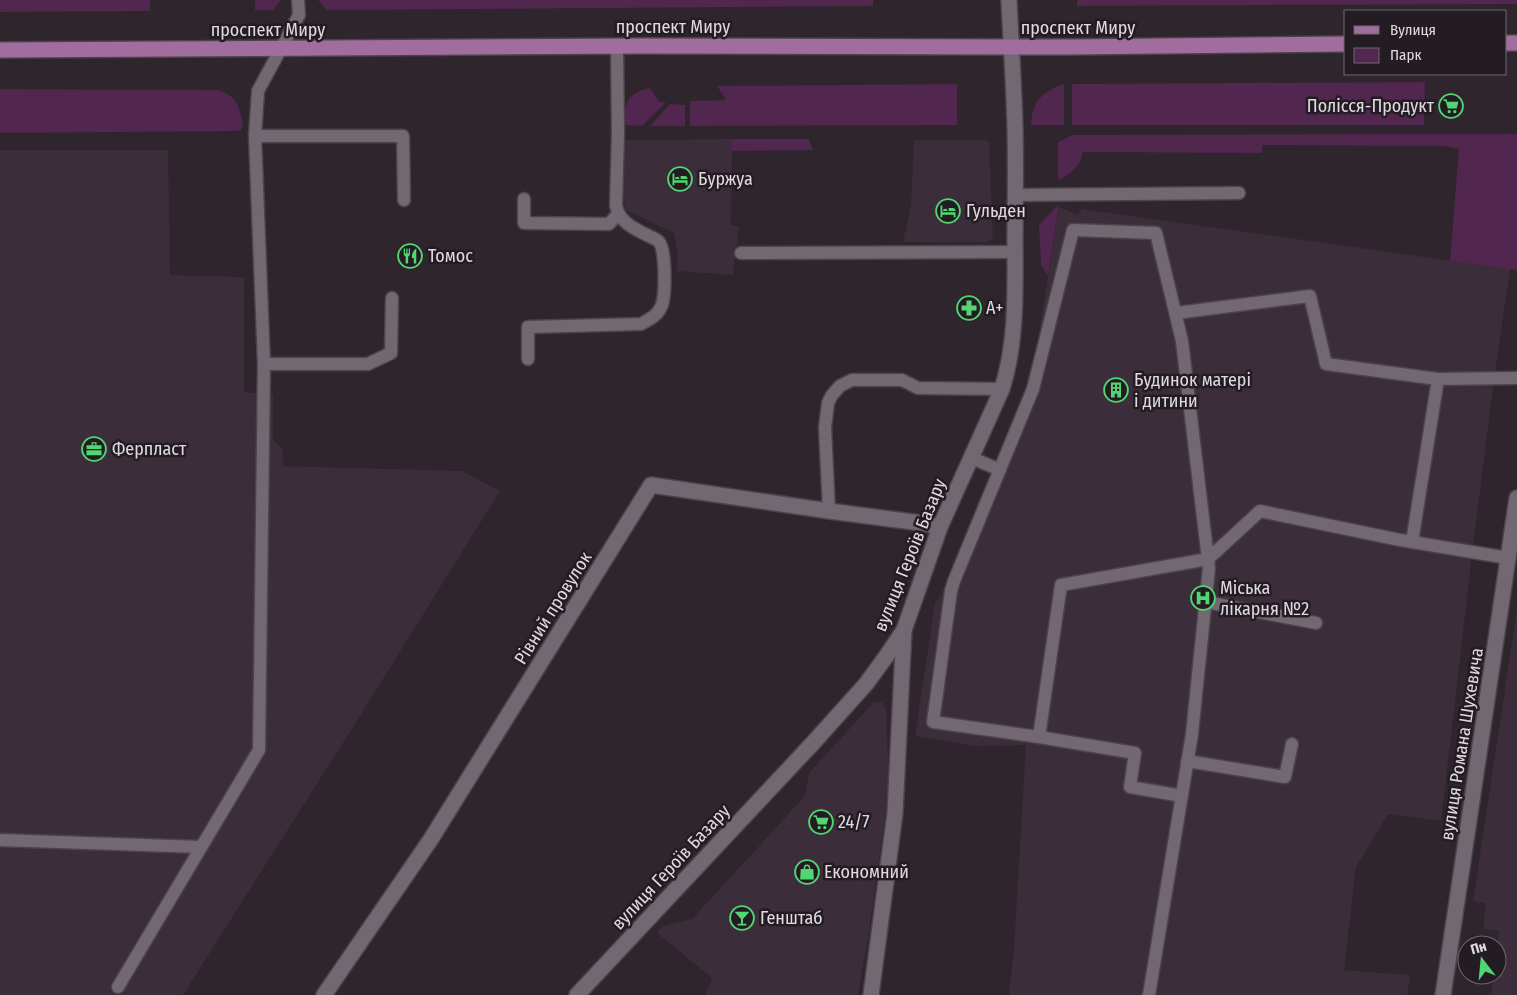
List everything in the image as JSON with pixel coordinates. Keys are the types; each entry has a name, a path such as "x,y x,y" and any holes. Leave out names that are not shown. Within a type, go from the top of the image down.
{"main road":[{"name":"проспект Миру","path":"0,50 1344,44"}],"street":[{"name":"вулиця Героїв Базару","path":"577,995 866,684 904,630 940,527 1002,389 1008,370 1015,304 1015,130 1009,0"},
{"name":"Рівний провулок","path":"324,995 431,839 651,485 940,527"},
{"name":"вулиця Романа Шухевича","path":"1443,995 1508,558 1515,531 1517,498"},
{"path":"871,995 895,813 904,630"}],"lane":[{"path":"118,987 259,750 264,364 255,136 258,91 299,15 298,0"},
{"path":"528,359 528,327 641,324 651,319 663,304 663,252 661,244 658,240 624,222 618,214 616,206 618,133 617,46"},
{"path":"255,136 403,136 404,200"},
{"path":"1015,195 1240,193"},
{"path":"524,199 524,223 609,224 618,214"},
{"path":"1149,995 1182,796 1187,761 1192,734 1209,568 1182,340 1156,233 1074,230 1033,389 951,591 932,722 1135,753 1130,787 1182,796"},
{"path":"741,253 1015,252"},
{"path":"1176,314 1310,296 1326,364 1438,379 1517,378"},
{"path":"264,364 368,364 391,353 392,298"},
{"path":"1412,542 1438,379"},
{"path":"829,511 825,428 828,403 840,386 852,380 902,380 918,388 1002,389"},
{"path":"972,458 1000,470"},
{"path":"1039,737 1060,585 1208,559 1260,511 1412,542 1508,558"},
{"path":"1206,602 1316,623"},
{"path":"1187,761 1285,777 1292,744"},
{"path":"0,840 201,847"}],"shaded area":[{"path":"732,139 731,225 739,227 733,275 677,271 678,254 674,233 626,210 624,202 625,140"},
{"path":"914,140 985,140 989,142 993,237 988,242 903,242 911,205"},
{"path":"0,150 168,150 170,275 244,277 244,392 273,395 273,440 283,449 283,466 462,471 500,491 183,995 0,995"},
{"name":"Міська лікарня №2","path":"1059,207 1078,215 1082,209 1510,269 1474,538 1441,821 1388,814 1356,867 1344,970 1410,975 1407,995 1009,995 1014,949 1026,745 976,746 915,736 935,603 943,593 1032,378"},
{"path":"1517,610 1517,995 1491,995 1492,985 1507,985 1507,935 1499,935 1499,931 1483,929 1486,904 1473,901"},
{"name":"Економний","path":"874,702 883,703 886,709 889,787 869,932 858,995 705,995 712,978 657,933 663,926 692,919 805,796 809,773"}],"green space":[{"path":"0,0 150,0 150,11 0,12"},
{"path":"255,0 281,0 273,10 255,10"},
{"path":"318,0 873,0 873,6 327,10"},
{"path":"1077,0 1517,0 1517,4 1077,6"},
{"path":"1425,82 1424,125 1072,125 1072,84"},
{"path":"957,84 957,125 690,126 690,101 725,100 717,86"},
{"path":"1064,84 1064,125 1031,125 1033,110 1040,98 1050,90"},
{"path":"650,88 659,102 666,102 642,126 625,125 625,111 628,101 635,94"},
{"path":"0,89 217,90 230,95 237,103 243,127 238,131 0,133"},
{"path":"670,104 685,105 685,126 650,126"},
{"path":"1517,134 1517,270 1450,261 1459,149 1446,146 1262,145 1262,153 1083,152 1075,169 1058,180 1058,142 1073,135"},
{"path":"732,139 809,139 813,150 732,151"},
{"path":"1059,204 1048,275 1041,265 1039,225"}],"place":[{"name":"Полісся-Продукт","path":"1451,106"},
{"name":"Буржуа","path":"680,179"},
{"name":"Гульден","path":"948,211"},
{"name":"Томос","path":"410,256"},
{"name":"A+","path":"969,308"},
{"name":"Будинок матері і дитини","path":"1116,390"},
{"name":"Ферпласт","path":"94,449"},
{"name":"Міська лікарня №2","path":"1203,598"},
{"name":"24/7","path":"821,822"},
{"name":"Економний","path":"807,872"},
{"name":"Генштаб","path":"742,918"}]}
